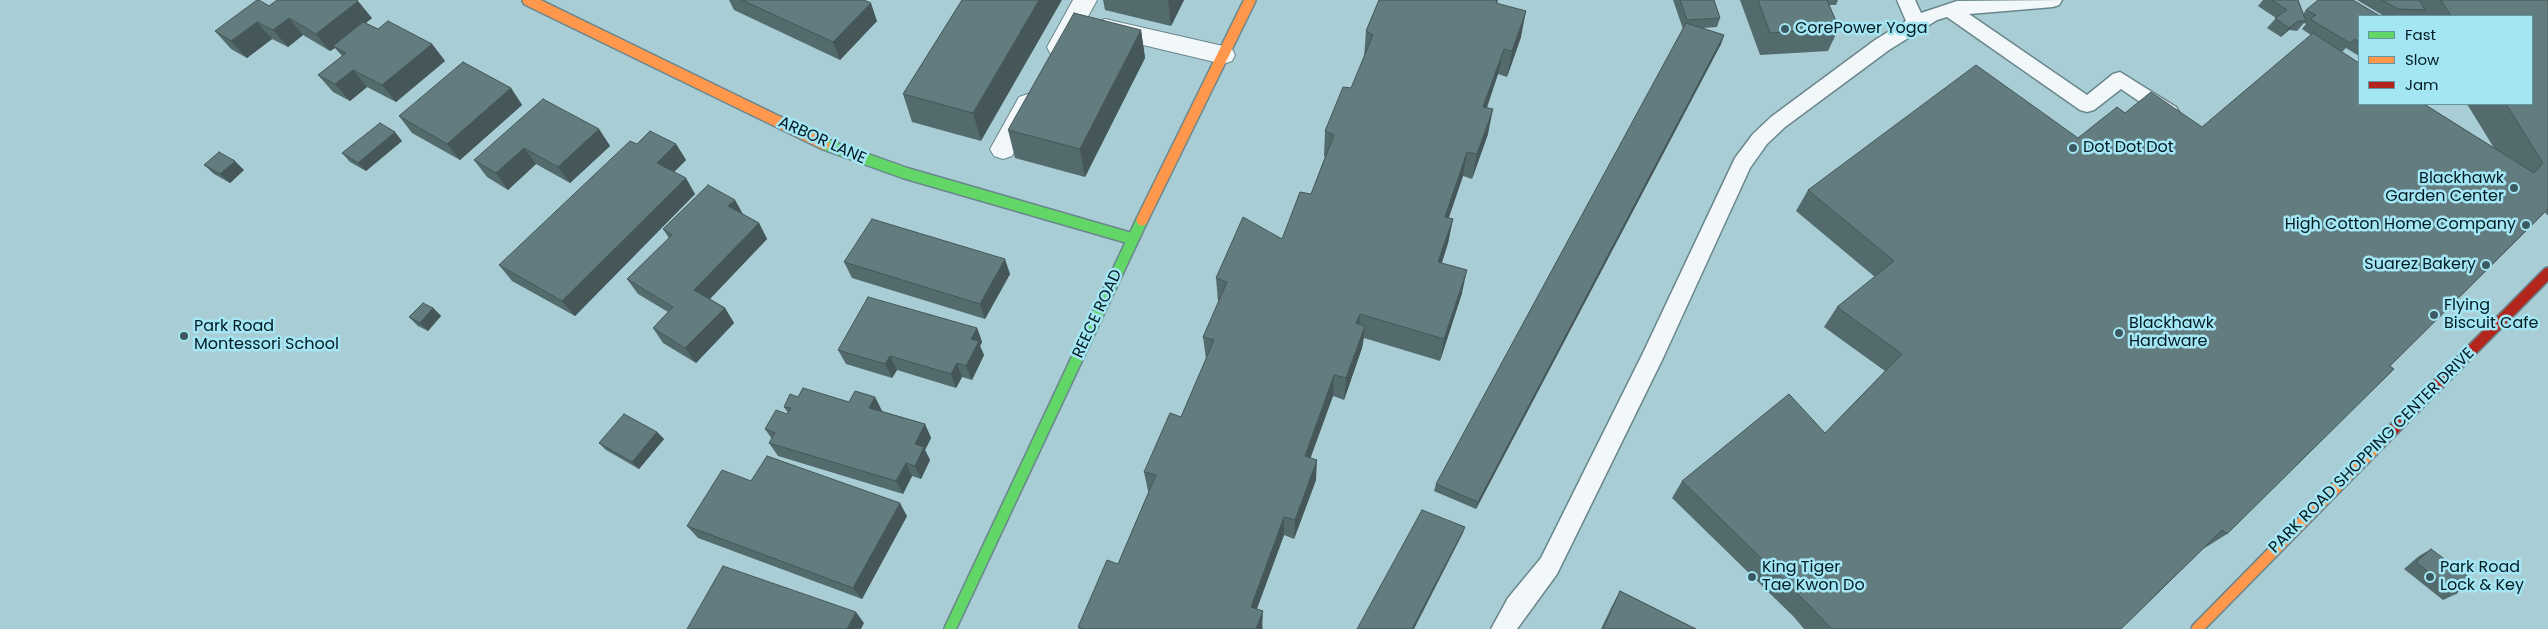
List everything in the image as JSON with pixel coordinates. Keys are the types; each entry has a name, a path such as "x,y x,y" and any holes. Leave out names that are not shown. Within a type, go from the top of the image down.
{"street":[{"name":"ARBOR LANE","path":"528,0 618,42 823,144 905,173 1133,239"},
{"name":"REECE ROAD","path":"950,629 1133,239 1250,0"},
{"path":"1003,149 1080,10 1223,55"},
{"name":"PARK ROAD SHOPPING CENTER DRIVE","path":"2197,629 2548,273"}],"lane":[{"path":"1906,0 1916,23"},
{"path":"1503,629 1517,606 1544,575 1563,540 1652,358 1742,164 1760,139 1778,122 1882,45 1930,15 1994,3 2053,0"},
{"path":"1950,10 2086,106 2120,79 2173,115"}],"building":[{"path":"257,0 269,6 277,0 358,1 316,34 289,18 273,30 257,22 231,41 215,31"},
{"path":"742,0 864,0 871,3 833,42"},
{"path":"962,0 1039,0 973,113 903,94"},
{"path":"1379,0 1497,0 1496,3 1526,11 1512,51 1504,49 1483,107 1493,109 1477,154 1467,152 1445,217 1453,219 1438,262 1467,270 1444,339 1360,314 1356,323 1365,326 1346,378 1334,375 1305,456 1317,460 1295,520 1284,517 1251,607 1263,611 1256,629 1084,629 1078,627 1107,560 1118,564 1156,475 1144,472 1170,413 1181,417 1214,340 1203,337 1227,282 1216,278 1243,217 1282,239 1300,192 1311,194 1334,135 1325,131 1343,87 1351,88 1373,35 1366,31"},
{"path":"1680,0 1714,0 1720,18 1687,20"},
{"path":"1758,0 1827,0 1839,28 1770,33"},
{"path":"2272,0 2298,0 2306,21 2298,21 2289,28 2275,18 2287,10"},
{"path":"2318,0 2353,0 2378,15 2358,15 2358,41 2355,39 2350,43 2310,19 2316,15 2306,10"},
{"path":"2382,0 2419,0 2425,10 2398,9"},
{"path":"2441,0 2548,0 2548,209 2390,366 2394,369 2227,534 2222,530 2121,629 1832,629 1682,481 1789,394 1825,433 1902,354 1837,307 1894,261 1808,190 1976,65 2078,138 2117,107 2125,113 2151,92 2202,127 2313,33 2358,62 2358,105 2426,105 2534,173 2543,163 2507,105 2533,105 2533,15 2450,15"},
{"path":"1074,13 1141,30 1080,149 1008,130"},
{"path":"388,21 432,44 382,85 353,70 335,84 318,75 346,53 333,46 363,22 378,29"},
{"path":"1686,23 1724,35 1478,502 1436,484"},
{"path":"463,62 511,88 447,144 399,116"},
{"path":"543,99 599,129 558,167 524,148 496,173 474,160"},
{"path":"380,123 395,132 358,163 342,153"},
{"path":"650,131 676,144 657,163 686,178 562,301 499,265 630,141 637,144"},
{"path":"219,152 235,161 220,174 204,165"},
{"path":"708,185 735,200 728,206 759,223 694,290 725,308 685,348 653,328 673,307 627,279 672,235 663,229"},
{"path":"872,219 1005,259 980,304 844,262"},
{"path":"868,297 977,328 971,339 979,341 966,366 957,363 951,374 890,356 885,364 838,350"},
{"path":"423,303 433,308 420,323 409,317"},
{"path":"803,388 849,402 855,391 875,397 869,408 925,424 915,444 924,447 915,466 906,463 896,481 769,443 775,433 765,429 776,410 787,414 791,408 784,407 790,394 798,397"},
{"path":"624,414 657,432 632,462 599,443"},
{"path":"767,456 900,503 853,588 687,526 722,470 751,481"},
{"path":"1422,510 1465,527 1412,629 1357,629"},
{"path":"2431,549 2470,578 2456,594 2416,562"},
{"path":"723,566 856,612 847,629 687,629"},
{"path":"1620,591 1696,629 1603,629"}],"traffic: fast":[{"path":"824,144 905,173 1133,239"},
{"path":"950,629 1142,220"}],"traffic: slow":[{"path":"528,0 824,144"},
{"path":"1142,220 1250,0"},
{"path":"2197,629 2381,442"}],"traffic: jam":[{"path":"2381,442 2548,273"}],"place":[{"name":"CorePower Yoga","path":"1785,29"},
{"name":"Dot Dot Dot","path":"2073,148"},
{"name":"Blackhawk Garden Center","path":"2514,188"},
{"name":"High Cotton Home Company","path":"2526,225"},
{"name":"Suarez Bakery","path":"2486,265"},
{"name":"Flying Biscuit Cafe","path":"2434,315"},
{"name":"Blackhawk Hardware","path":"2119,333"},
{"name":"Park Road Montessori School","path":"184,336"},
{"name":"King Tiger Tae Kwon Do","path":"1752,577"},
{"name":"Park Road Lock & Key","path":"2430,577"}]}
